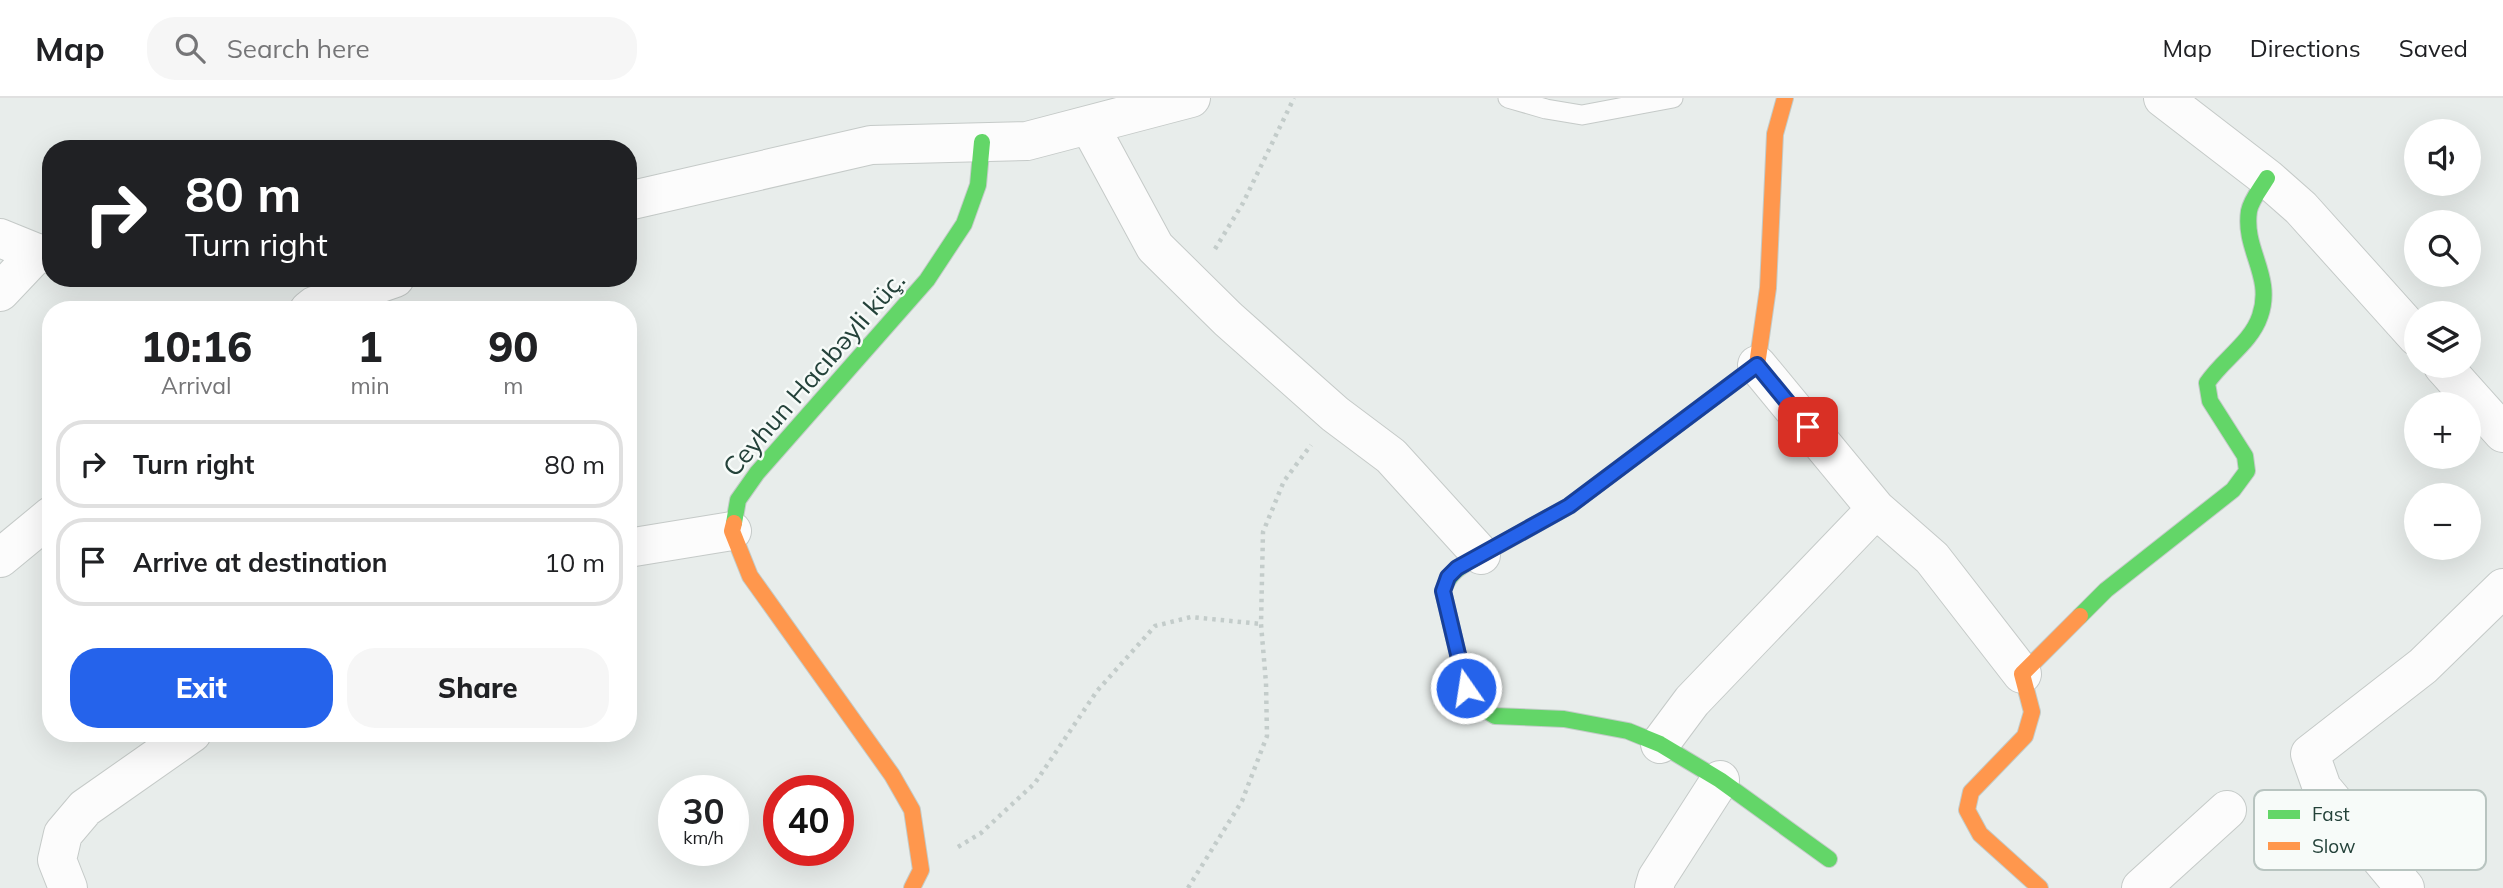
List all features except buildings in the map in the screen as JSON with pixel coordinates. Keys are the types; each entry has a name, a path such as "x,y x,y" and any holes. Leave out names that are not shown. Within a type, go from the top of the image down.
{"street":[{"path":"637,199 871,145 1027,141 1191,98"},
{"path":"1785,98 1775,134 1768,288 1757,365 1569,506 1457,568 1448,577 1443,591 1466,688 1480,707 1495,716 1564,719 1628,731 1660,744 1720,780 1829,859"},
{"path":"2163,98 2267,178 2301,208 2404,323"},
{"path":"1089,125 1155,247 1228,319 1335,414 1391,456 1482,555"},
{"name":"Ceyhun Hacıbəyli küç.","path":"732,531 738,500 757,473 927,280 964,224 978,185 982,142"},
{"path":"2022,674 2106,590 2233,490 2247,471 2245,456 2210,401 2207,383 2215,371 2254,331 2261,313 2265,289 2248,233 2249,208 2267,178"},
{"path":"0,238 42,252"},
{"path":"0,292 42,255"},
{"path":"328,301 369,287"},
{"path":"1757,365 1876,509 1932,558 2022,674 2032,712 2025,736 1972,792 1967,810 1980,834 2040,888"},
{"path":"2454,378 2503,433"},
{"path":"1660,744 1692,701 1876,509"},
{"path":"0,558 42,523"},
{"path":"637,547 732,531 750,576 892,775 912,810 921,870 912,888"},
{"path":"2324,790 2310,754 2423,666 2503,588"},
{"path":"68,888 57,860 63,834 85,808 179,742"},
{"path":"1654,888 1657,878 1720,780"},
{"path":"2141,888 2227,810"},
{"path":"2390,870 2405,888"}],"lane":[{"path":"1508,98 1546,109 1582,115 1673,98"}],"path":[{"path":"1194,285 1243,203 1294,98"},
{"path":"1188,888 1241,801 1267,736 1261,624 1262,532 1284,481 1335,414"},
{"path":"921,870 981,833 1035,783 1097,691 1155,626 1191,617 1261,624"}],"traffic: fast":[{"path":"734,523 738,500 757,473 927,280 964,224 978,185 982,142"},
{"path":"2080,616 2106,590 2233,490 2247,471 2245,456 2210,401 2207,383 2243,343 2260,316 2263,288 2248,225 2254,198 2267,178"},
{"path":"1476,558 1455,571 1443,591 1466,688 1480,707 1495,716 1564,719 1628,731 1660,744 1720,780 1829,859"}],"traffic: slow":[{"path":"1476,558 1569,506 1757,365 1768,288 1775,134 1785,98"},
{"path":"734,523 732,531 750,576 892,775 912,810 921,870 912,888"},
{"path":"2040,888 1980,834 1967,810 1971,792 2025,736 2032,712 2022,674 2080,616"}],"route":[{"path":"1466,688 1443,591 1448,577 1457,568 1569,506 1757,365 1808,427"}]}
